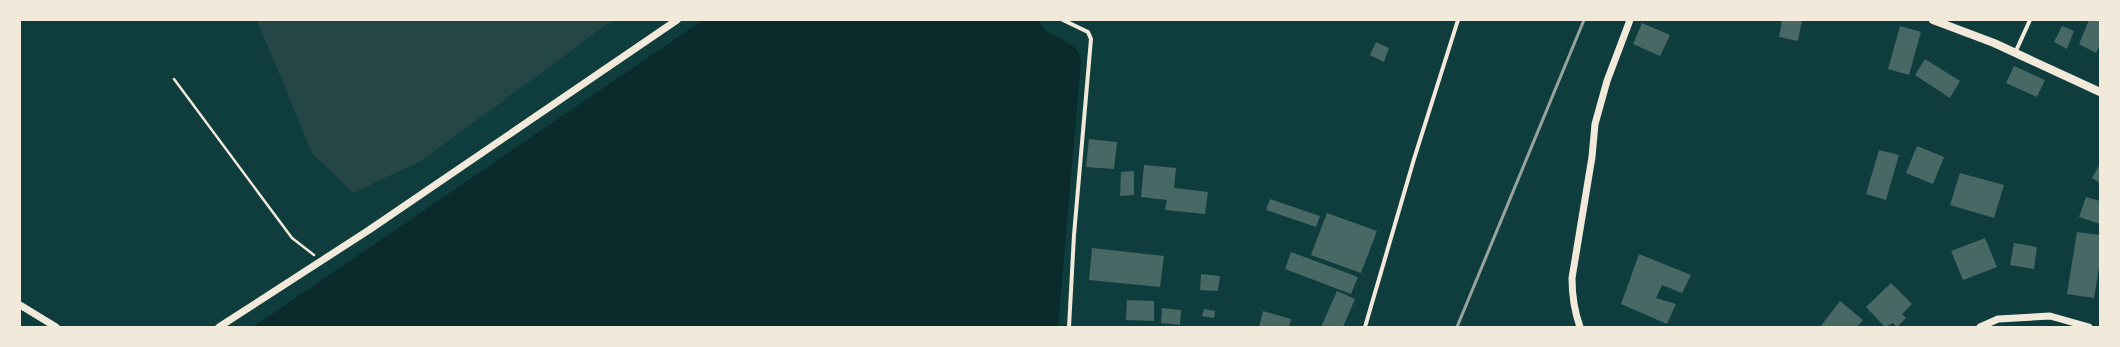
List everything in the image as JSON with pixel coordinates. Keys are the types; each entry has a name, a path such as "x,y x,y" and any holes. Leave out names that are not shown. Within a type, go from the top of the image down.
{"main road":[{"path":"1933,20 2016,53 2100,92"}],"street":[{"path":"219,327 321,261 677,20"},
{"path":"1063,20 1088,32 1091,39 1074,235 1069,327"},
{"path":"1365,327 1414,159 1458,20"},
{"path":"1580,327 1572,297 1572,278 1592,157 1595,124 1607,81 1630,20"},
{"path":"2016,53 2030,20"},
{"path":"20,306 56,327"},
{"path":"1980,327 1998,319 2050,316 2089,327"}],"path":[{"path":"174,79 292,238 321,261"}],"shaded area":[{"path":"257,20 613,20 421,161 353,193 312,153"},
{"path":"703,20 1038,20 1046,31 1073,46 1080,55 1081,61 1058,327 253,327"}],"building":[{"path":"1782,20 1802,20 1798,41 1779,37"},
{"path":"2089,20 2100,20 2100,48 2099,47 2096,53 2079,44"},
{"path":"1642,23 1670,35 1660,56 1633,44"},
{"path":"1900,26 1921,32 1909,75 1888,69"},
{"path":"2062,26 2074,31 2067,49 2054,42"},
{"path":"1376,42 1389,48 1384,62 1370,55"},
{"path":"1925,59 1960,81 1950,98 1915,75"},
{"path":"2014,66 2045,80 2037,97 2006,83"},
{"path":"1089,139 1117,142 1114,169 1086,167"},
{"path":"1917,146 1944,157 1933,184 1906,173"},
{"path":"1879,150 1899,155 1886,200 1866,194"},
{"path":"2100,164 2100,183 2092,178"},
{"path":"1144,165 1176,168 1174,188 1208,192 1205,214 1165,210 1167,200 1141,197"},
{"path":"1134,171 1134,195 1120,196 1121,172"},
{"path":"1960,173 2004,185 1994,218 1950,205"},
{"path":"2086,197 2100,201 2100,224 2079,217"},
{"path":"1270,199 1320,216 1316,227 1266,210"},
{"path":"1327,213 1377,231 1361,273 1311,255"},
{"path":"2077,232 2100,235 2100,261 2094,298 2067,294"},
{"path":"1985,238 1997,267 1963,280 1951,251"},
{"path":"2014,243 2037,247 2034,269 2010,265"},
{"path":"1092,248 1164,256 1160,287 1089,280"},
{"path":"1291,252 1358,277 1351,294 1285,269"},
{"path":"1639,254 1691,275 1682,293 1662,285 1656,298 1676,304 1667,324 1621,304"},
{"path":"1201,274 1220,276 1218,291 1200,290"},
{"path":"1891,283 1912,304 1902,314 1906,318 1897,327 1893,323 1885,327 1866,307"},
{"path":"1337,291 1355,299 1343,327 1321,327"},
{"path":"1127,300 1154,301 1154,321 1126,320"},
{"path":"1840,301 1863,320 1857,327 1820,327"},
{"path":"1162,308 1181,310 1180,325 1161,323"},
{"path":"1204,309 1215,311 1214,318 1202,316"},
{"path":"1263,311 1291,319 1289,327 1259,327"}],"railway":[{"path":"1457,327 1584,20"}]}
